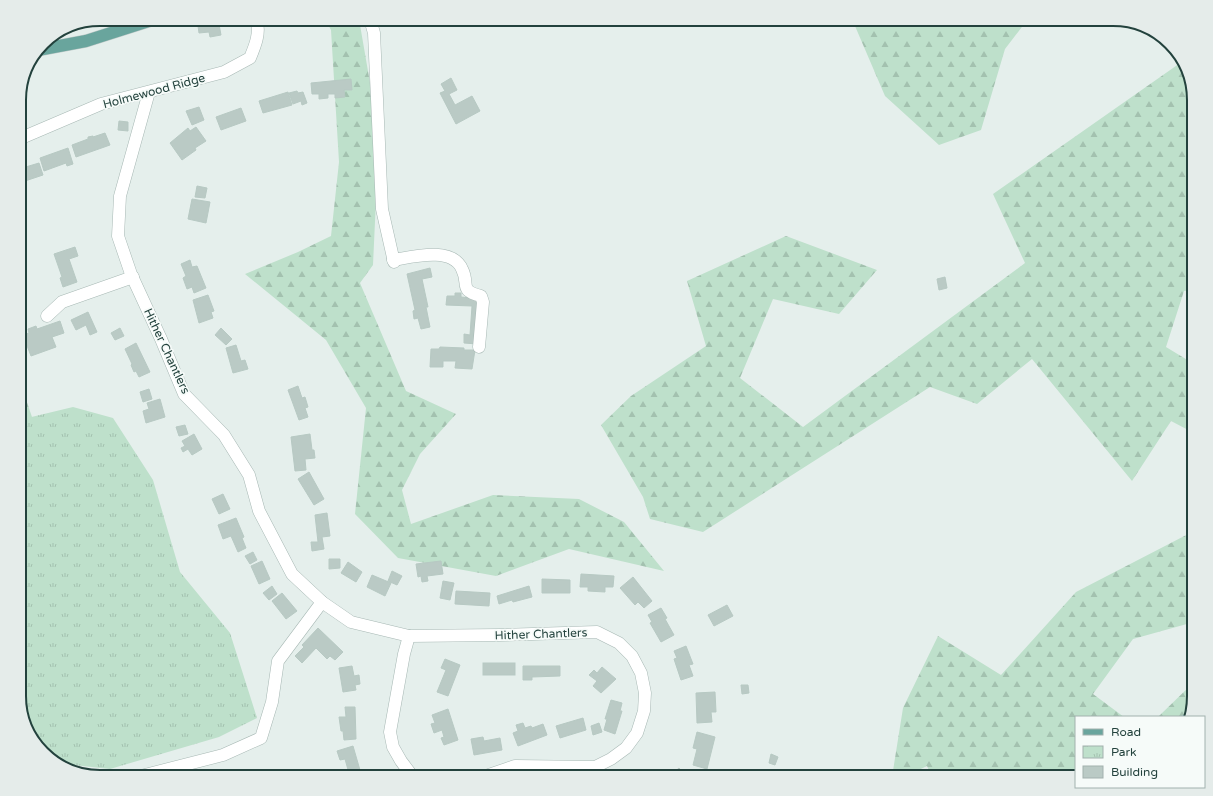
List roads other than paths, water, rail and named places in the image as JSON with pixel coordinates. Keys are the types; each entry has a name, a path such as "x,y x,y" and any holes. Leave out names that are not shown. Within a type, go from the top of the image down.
{"main road":[{"path":"48,48 86,41 133,26"}],"street":[{"name":"Holmewood Ridge","path":"26,136 101,104 224,72 250,58 257,37 258,26"},
{"path":"372,26 374,33 382,210 394,261 434,254 450,258 459,264 463,269 467,289 470,293 481,296 483,302 478,346"},
{"name":"Hither Chantlers","path":"149,92 120,196 118,236 133,277 184,394 224,435 249,475 259,511 292,574 322,602 351,622 409,636 498,636 597,632 619,643 632,656 638,667 641,673 645,693 644,711 637,733 626,748 611,759 595,767 515,766 503,770"},
{"path":"47,316 62,302 133,277"},
{"path":"179,770 223,755 261,738 272,702 278,661 322,602"},
{"path":"408,770 393,747 390,732 404,654 409,636"}]}
